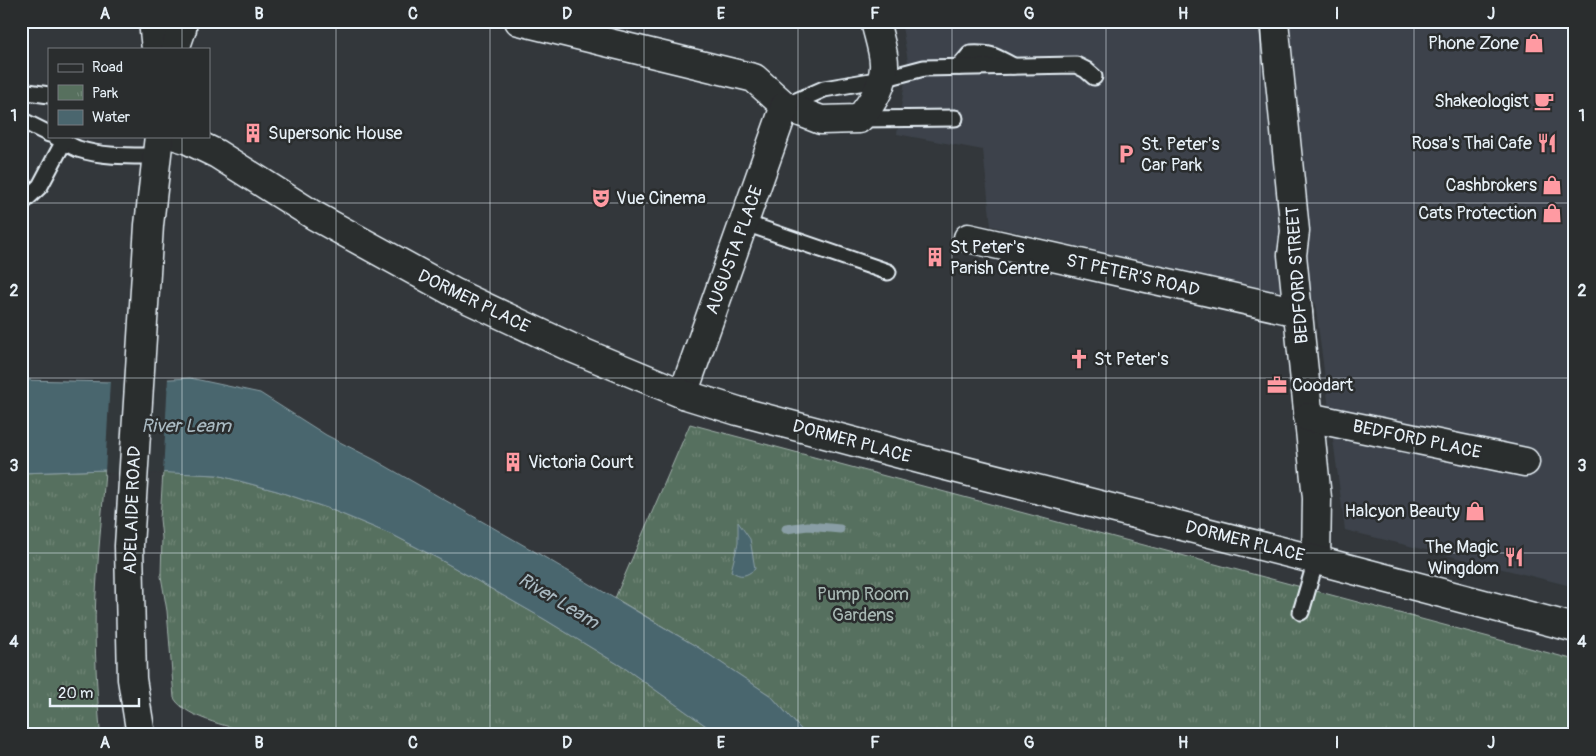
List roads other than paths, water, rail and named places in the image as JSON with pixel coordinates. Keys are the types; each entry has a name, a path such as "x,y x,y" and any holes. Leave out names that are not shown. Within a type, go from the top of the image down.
{"main road":[{"path":"152,21 156,48"},
{"path":"175,48 182,29 182,21"},
{"path":"519,21 754,78 785,106 820,120 859,119 872,103 882,79 884,66 875,21"},
{"name":"BEDFORD STREET","path":"1274,21 1295,231 1292,255 1316,498 1316,560"},
{"name":"AUGUSTA PLACE","path":"683,394 785,106"},
{"name":"DORMER PLACE","path":"183,138 217,154 323,221 454,293 572,348 683,394 917,458 1575,628"},
{"name":"ADELAIDE ROAD","path":"141,735 132,679 130,518 148,225 158,146"},
{"name":"ST PETER'S ROAD","path":"968,238 1298,312"},
{"name":"BEDFORD PLACE","path":"1308,417 1525,462"}],"lane":[{"path":"785,106 824,89 882,79 924,68 959,68 970,54 990,54 1014,66 1076,65 1094,77"},
{"path":"21,91 48,95"},
{"path":"859,119 955,118"},
{"path":"21,120 48,134"},
{"path":"21,204 40,186 59,139 78,148 113,155 158,146"},
{"path":"745,223 888,272"},
{"path":"1301,612 1316,560"}],"water":[{"name":"River Leam","path":"190,378 260,393 326,435 375,460 539,554 699,648 771,696 806,735 719,735 626,669 544,619 439,559 395,536 327,508 277,491 217,475 105,470 21,473 21,380 113,382"},
{"path":"738,522 750,539 755,569 743,575 738,575 731,571 738,543"}],"waterway":[{"path":"786,529 808,526 840,529"}],"place":[{"name":"Phone Zone","path":"1534,43"},
{"name":"Shakeologist","path":"1544,101"},
{"name":"Supersonic House","path":"253,133"},
{"name":"Rosa's Thai Cafe","path":"1547,143"},
{"name":"St. Peter's Car Park","path":"1126,154"},
{"name":"Cashbrokers","path":"1552,185"},
{"name":"Vue Cinema","path":"601,198"},
{"name":"Cats Protection","path":"1552,213"},
{"name":"St Peter's Parish Centre","path":"935,257"},
{"name":"St Peter's","path":"1079,359"},
{"name":"Coodart","path":"1277,385"},
{"name":"Victoria Court","path":"513,462"},
{"name":"Halcyon Beauty","path":"1475,511"},
{"name":"The Magic Wingdom","path":"1514,557"}],"park label":[{"name":"Pump Room Gardens","path":"863,604"}]}
